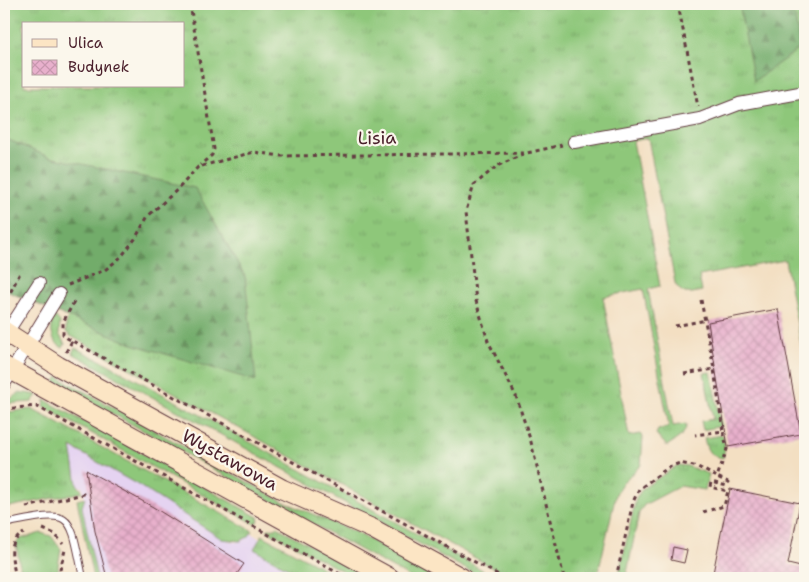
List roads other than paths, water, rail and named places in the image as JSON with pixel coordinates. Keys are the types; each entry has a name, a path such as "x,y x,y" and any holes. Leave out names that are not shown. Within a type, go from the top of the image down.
{"street":[{"path":"574,142 700,119 739,104 805,92"},
{"path":"5,333 38,283"},
{"path":"6,373 28,347 59,294"},
{"name":"Wystawowa","path":"5,333 58,366 282,489 373,530 462,578"},
{"name":"Wystawowa","path":"6,373 390,578"}],"lane":[{"path":"4,524 47,516 57,516 66,519 75,537 83,578"}]}
